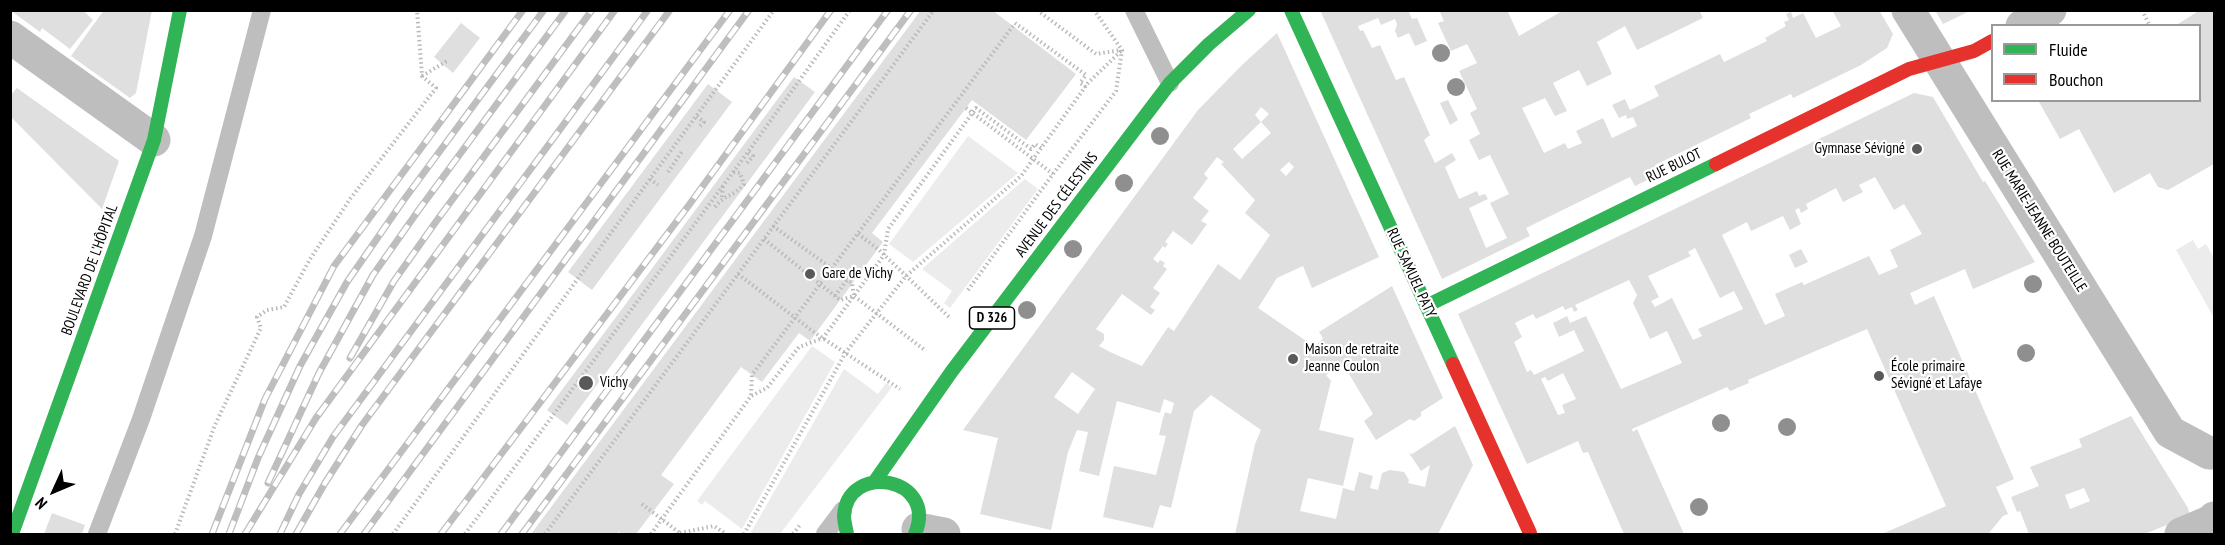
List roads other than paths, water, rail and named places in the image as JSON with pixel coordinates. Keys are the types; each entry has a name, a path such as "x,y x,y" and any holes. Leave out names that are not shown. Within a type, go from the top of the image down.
{"street":[{"name":"BOULEVARD DE L'HÔPITAL","path":"12,534 154,140 180,10"},
{"name":"AVENUE DES CÉLESTINS","path":"875,481 907,433 1170,83 1209,44 1249,10"},
{"name":"RUE SAMUEL PATY","path":"1291,10 1530,534"},
{"name":"RUE MARIE-JEANNE BOUTEILLE","path":"1908,10 2170,432 2214,453"},
{"path":"2026,24 2050,10"},
{"path":"10,37 154,140"},
{"name":"RUE BULOT","path":"1426,306 1909,69 1974,51 1991,42"},
{"path":"907,433 908,457"},
{"path":"846,534 843,521 844,508 849,498 864,484 875,481 887,481 909,487 926,532"},
{"path":"2181,534 2214,520"}],"lane":[{"path":"97,534 141,419 203,236 262,10"},
{"path":"1139,13 1170,83"},
{"path":"825,534 844,508"}],"railway":[{"path":"212,534 265,399 334,266 523,10"},
{"path":"229,534 258,458 300,366 347,282 403,201 544,10"},
{"path":"268,483 319,373 373,275 566,10"},
{"path":"350,358 394,281 592,10"},
{"path":"245,534 316,418 615,10"},
{"path":"280,534 299,494 333,437 648,10"},
{"path":"296,534 362,425 670,10"},
{"path":"340,534 730,10"},
{"path":"364,534 749,10"},
{"path":"441,534 689,205 831,10"},
{"path":"501,534 888,10"},
{"path":"522,534 911,10"}],"place":[{"name":"Gymnase Sévigné","path":"1917,149"},
{"name":"Gare de Vichy","path":"810,274"},
{"name":"Maison de retraite Jeanne Coulon","path":"1293,359"},
{"name":"École primaire Sévigné et Lafaye","path":"1879,376"},
{"name":"Vichy","path":"586,383"}]}
